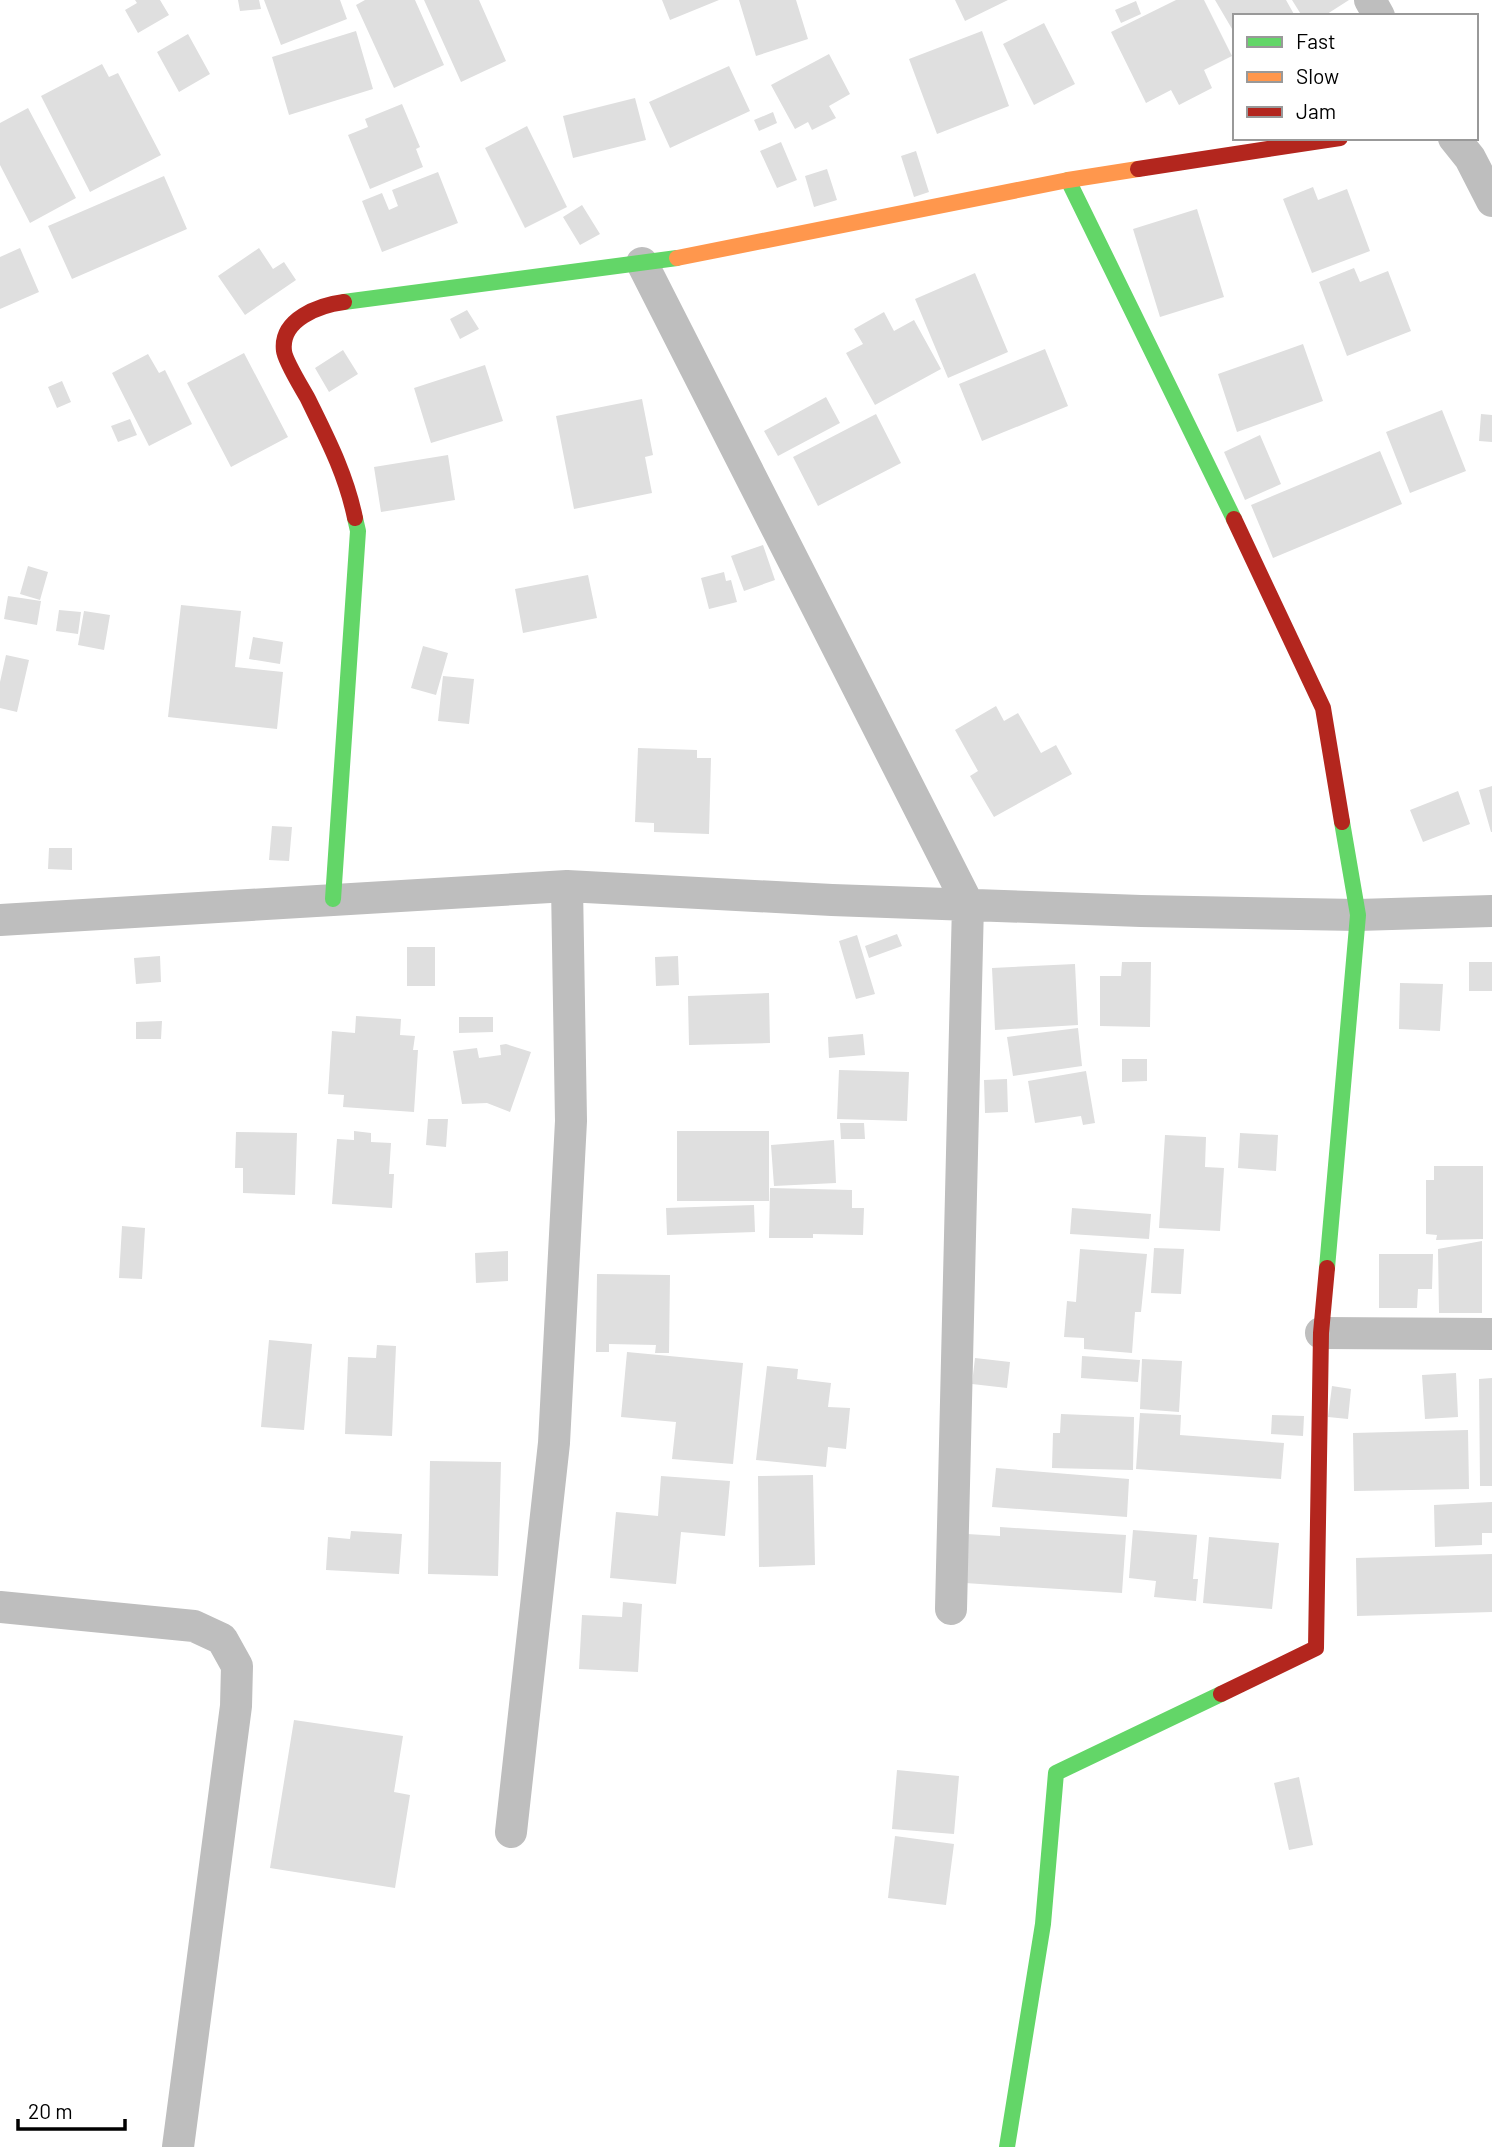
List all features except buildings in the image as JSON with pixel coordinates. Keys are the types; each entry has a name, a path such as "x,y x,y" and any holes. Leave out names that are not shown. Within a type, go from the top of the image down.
{"street":[{"path":"333,899 358,531 349,488 285,352 284,338 299,317 331,304 701,254 1068,180 1327,140"},
{"path":"1456,140 1470,158 1490,193"},
{"path":"1007,2147 1043,1924 1056,1773 1316,1648 1321,1333 1359,915 1323,708 1195,437 1068,180"},
{"path":"642,263 968,904 951,1609"},
{"path":"0,920 568,886 832,900 1141,911 1359,915 1492,911"},
{"path":"511,1832 554,1443 571,1121 568,886"},
{"path":"1321,1333 1492,1334"},
{"path":"0,1608 194,1626 222,1639 237,1666 236,1706 177,2147"}],"traffic: fast":[{"path":"1068,180 1234,519"},
{"path":"344,302 677,258"},
{"path":"333,899 358,531 355,518"},
{"path":"1327,1268 1358,915 1342,822"},
{"path":"1007,2147 1043,1924 1056,1773 1221,1694"}],"traffic: slow":[{"path":"677,258 1068,180 1138,169"}],"traffic: jam":[{"path":"1138,169 1327,140"},
{"path":"344,302 313,310 295,322 284,340 284,351 335,457 347,486 355,518"},
{"path":"1234,519 1323,708 1342,822"},
{"path":"1221,1694 1316,1648 1321,1333 1327,1268"}]}
